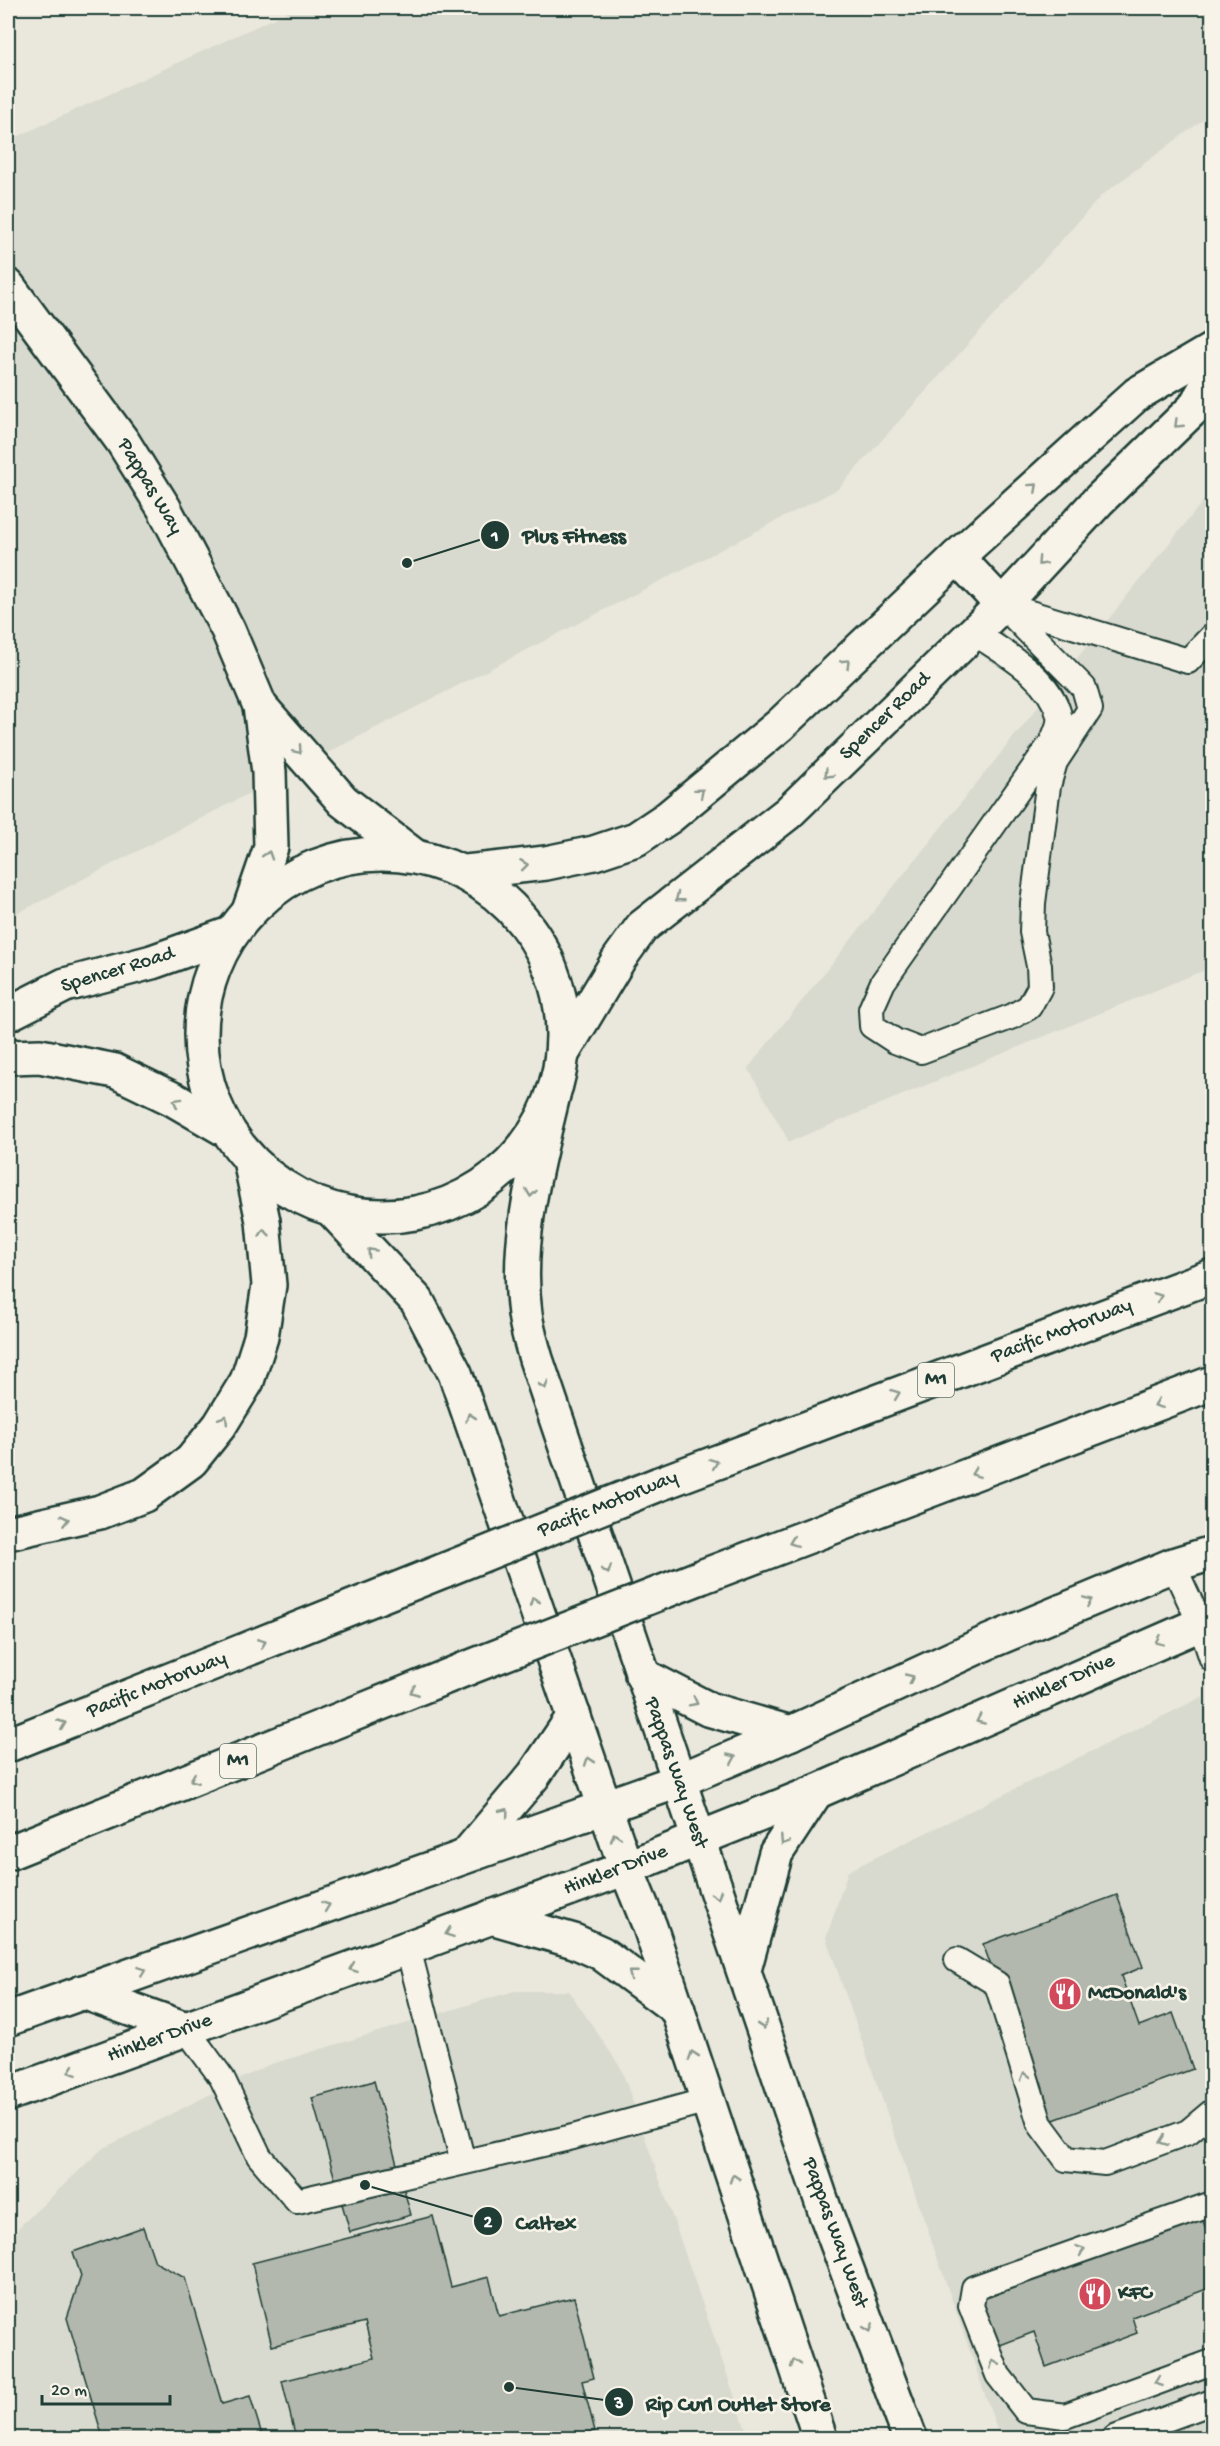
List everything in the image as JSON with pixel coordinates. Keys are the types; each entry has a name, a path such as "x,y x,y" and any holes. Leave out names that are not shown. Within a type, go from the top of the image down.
{"main road":[{"name":"Pappas Way","path":"8,286 123,442 164,508 228,630 260,705 269,772 271,847 239,922 208,982 200,1032 207,1084 228,1131"},
{"path":"466,872 556,861 594,853 636,839 669,817 780,724 957,557 1137,394 1212,350"},
{"name":"Spencer Road","path":"562,1054 619,959 642,927 788,813 1002,605 1098,501 1194,408 1212,377"},
{"path":"957,557 1002,605"},
{"name":"Pappas Way","path":"260,705 343,801 413,855"},
{"path":"8,1054 10,1057 40,1056 115,1071 173,1099 228,1131 250,1160 288,1191 332,1210 386,1217 440,1208 488,1182 527,1144 553,1095 562,1054 560,999 542,948 510,904 466,872 440,861 413,855 353,854 296,874 239,922"},
{"name":"Spencer Road","path":"8,1014 65,985 152,962 239,922"},
{"name":"Pappas Way West","path":"553,1095 532,1184 523,1257 525,1314 536,1359 826,2214 910,2439"},
{"path":"8,1533 100,1512 144,1495 191,1461 220,1425 247,1381 261,1337 269,1285 263,1221 250,1160"},
{"path":"332,1210 417,1301 455,1373 626,1868 650,1927 820,2439"},
{"name":"Pacific Motorway","path":"8,1745 659,1484 1212,1276"},
{"name":"M1","path":"8,1853 701,1577 1212,1383"},
{"path":"8,2019 678,1781 791,1733 986,1643 1173,1565 1212,1553"},
{"name":"Hinkler Drive","path":"8,2094 626,1868 816,1792 1206,1621"},
{"path":"642,1675 708,1709 791,1733"},
{"path":"466,1856 534,1775 574,1716"},
{"path":"744,1970 776,1853 816,1792"},
{"path":"491,1917 574,1941 601,1953 678,2010"},
{"path":"83,1992 186,2029"}],"lane":[{"path":"973,632 1028,670 1049,694 1059,717 1058,730 1052,742 883,982 871,1009 872,1026 895,1041 921,1051 1013,1016 1029,1007 1040,987 1039,966 1032,932 1032,903 1048,786 1055,762 1089,709 1084,688 1002,605"},
{"path":"1002,605 1188,662 1212,636"},
{"path":"1173,1565 1206,1621 1212,1659"},
{"path":"408,1948 463,2162"},
{"path":"957,1960 997,1984 1040,2124 1066,2159 1105,2163 1188,2132 1212,2112"},
{"path":"186,2029 222,2078 259,2156 297,2200 573,2138 708,2100"},
{"path":"1212,2204 974,2288 971,2306 998,2375 1026,2411 1065,2416 1212,2362"},
{"path":"1115,2439 1212,2402"}],"shaded area":[{"path":"296,8 1212,8 1212,113 1102,195 838,489 8,918 8,141"},
{"path":"1212,490 1212,967 789,1142 748,1068"},
{"path":"1202,1697 1212,1725 1212,2438 1000,2438 826,1938 848,1871"},
{"path":"514,1991 569,1991 621,2068 749,2438 8,2438 8,2244 19,2227 102,2149 268,2065"}],"building":[{"name":"McDonald's","path":"1117,1895 1143,1967 1121,1976 1139,2026 1173,2013 1193,2069 1048,2122 983,1944"},
{"path":"374,2081 411,2215 350,2232 312,2098"},
{"path":"433,2216 451,2287 489,2277 499,2316 574,2297 594,2378 582,2381 595,2431 564,2438 296,2438 282,2381 374,2358 365,2322 272,2346 252,2263"},
{"name":"KFC","path":"1202,2218 1212,2246 1212,2287 1132,2317 1137,2333 1046,2367 1034,2332 995,2347 978,2301"},
{"path":"143,2227 155,2262 185,2278 222,2404 250,2396 263,2438 103,2438 67,2318 81,2276 73,2252"}],"place":[{"name":"Plus Fitness","path":"407,563"},
{"name":"McDonald's","path":"1065,1994"},
{"name":"Caltex","path":"365,2185"},
{"name":"KFC","path":"1095,2294"},
{"name":"Rip Curl Outlet Store","path":"509,2387"}]}
